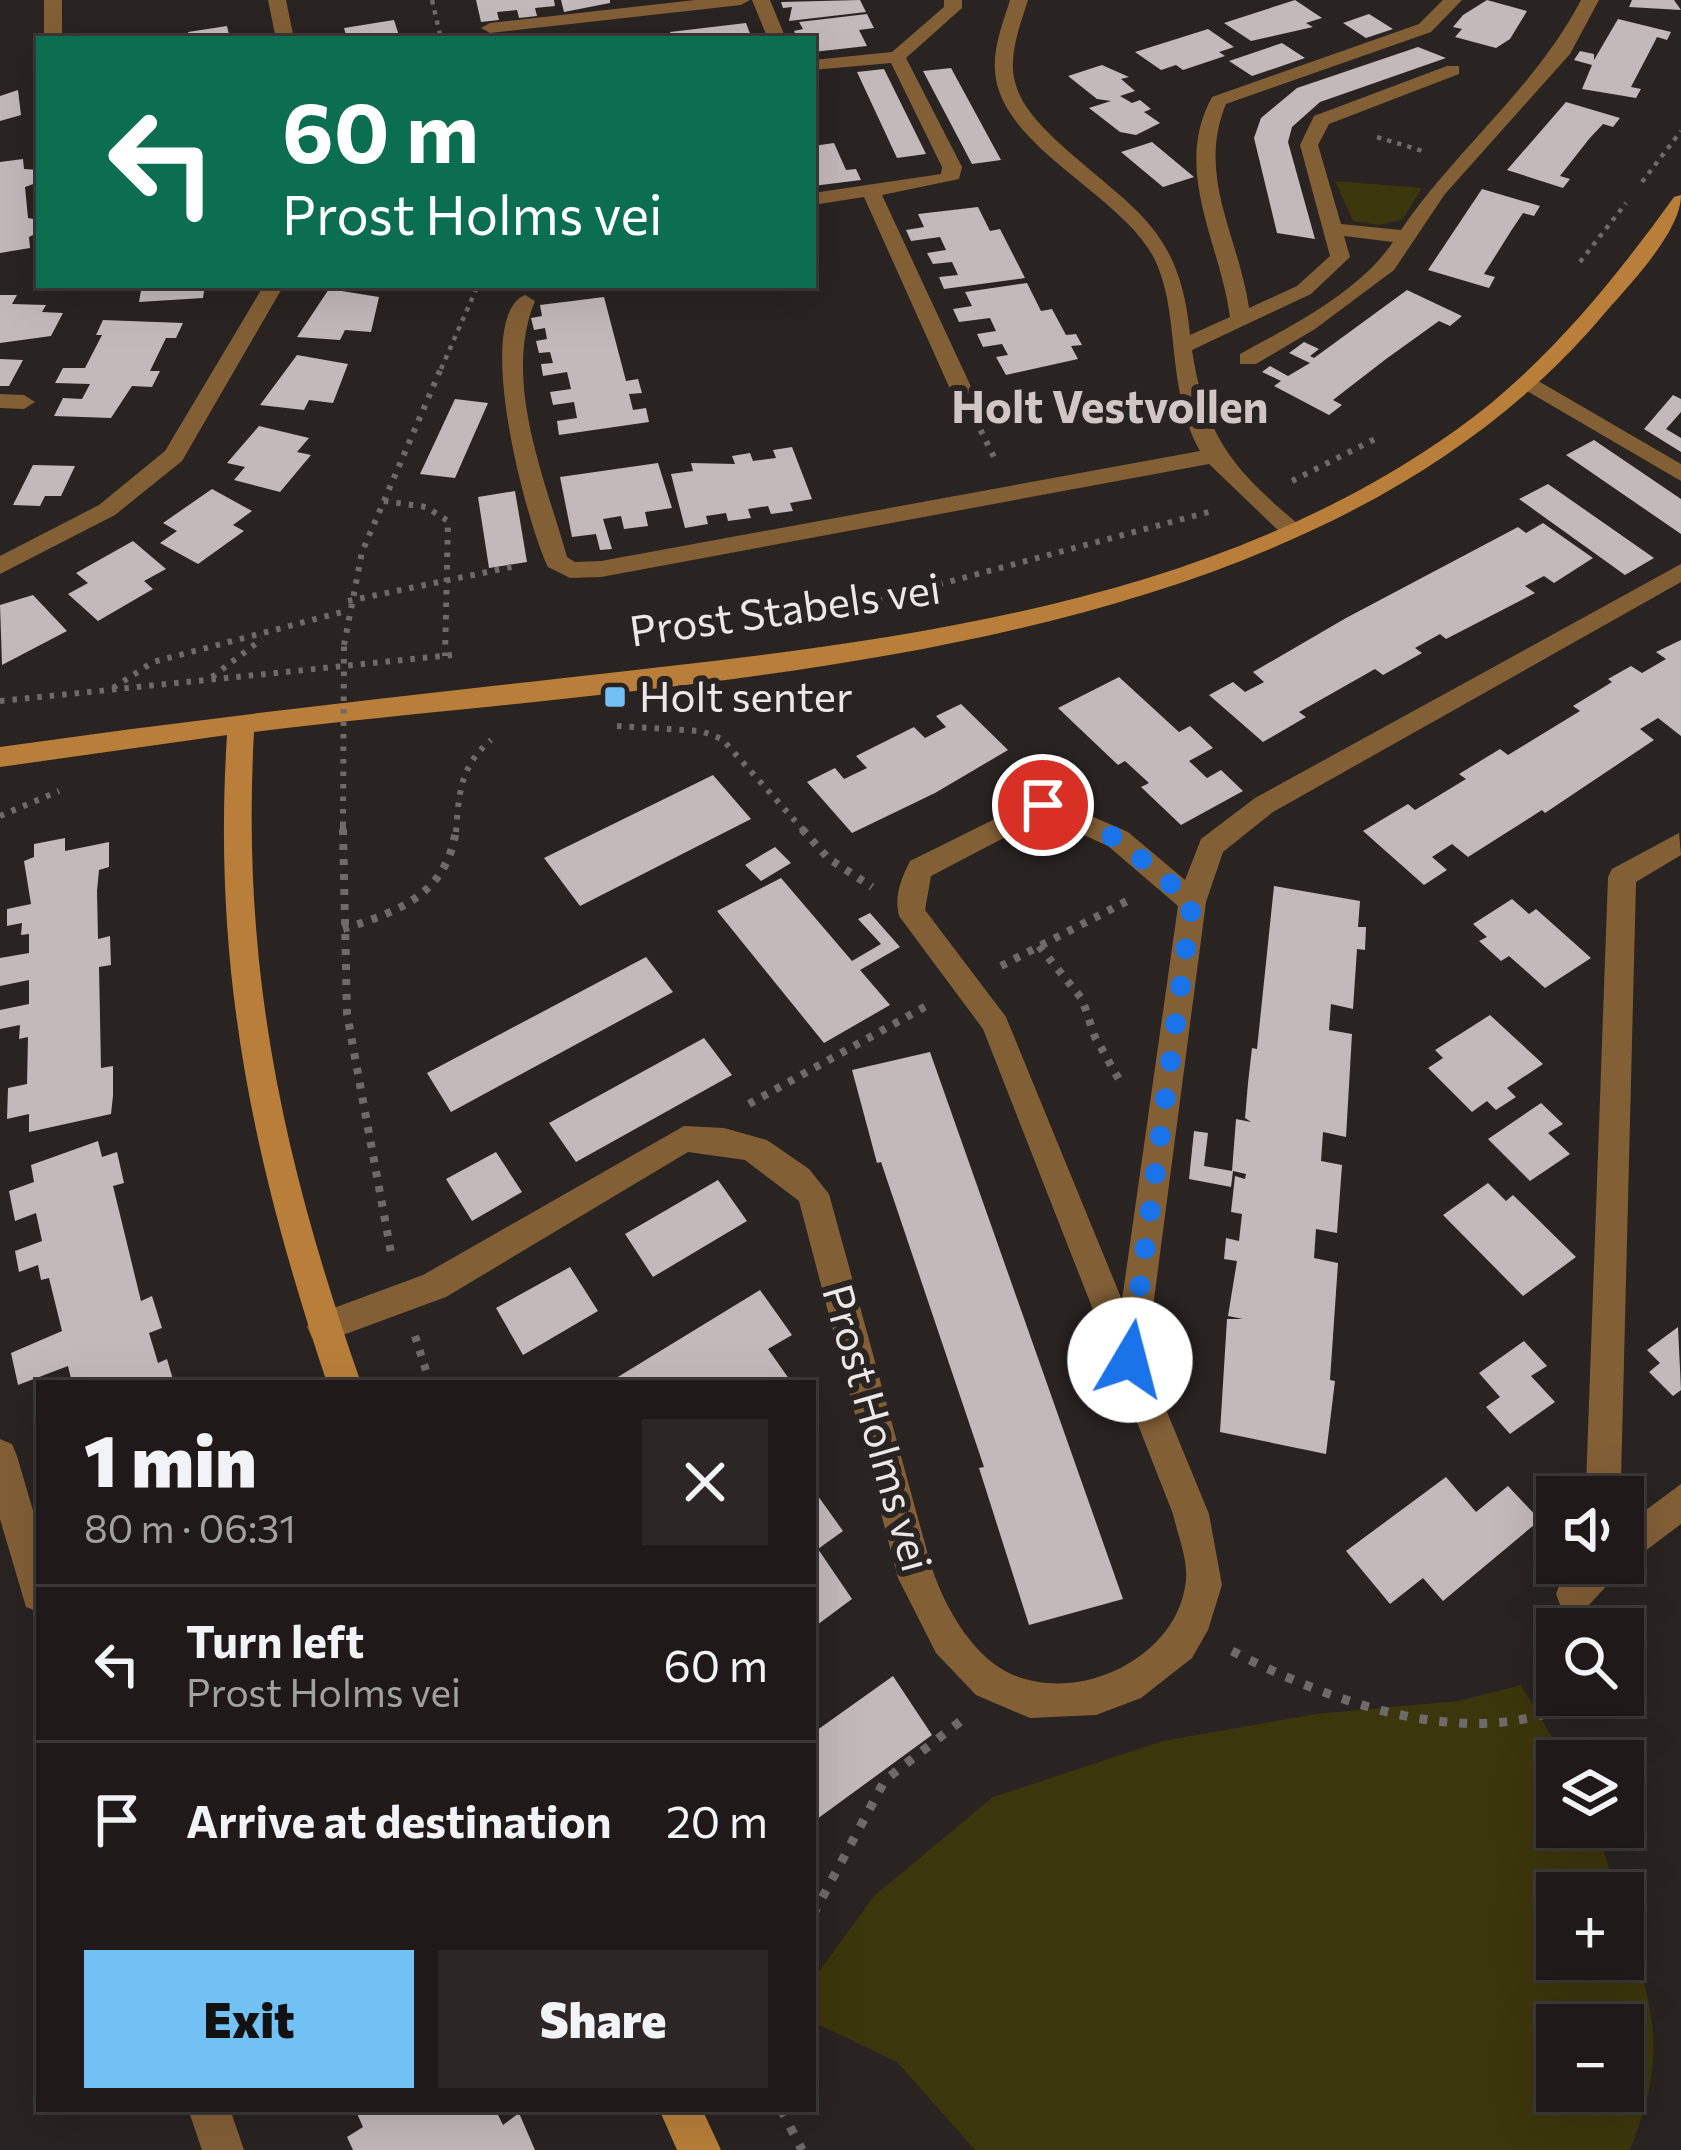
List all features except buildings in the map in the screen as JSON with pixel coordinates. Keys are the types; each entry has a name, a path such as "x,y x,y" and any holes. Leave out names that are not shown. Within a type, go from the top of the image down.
{"street":[{"path":"52,0 53,36"},
{"path":"277,0 284,36"},
{"path":"490,28 741,0"},
{"path":"761,0 776,36"},
{"path":"816,65 897,57 953,8 953,0"},
{"path":"1019,0 1002,67 1008,90 1044,136 1146,230 1174,287 1191,417 1212,456 1291,530"},
{"path":"1241,322 1201,161 1208,117 1218,101 1425,28 1453,0"},
{"path":"1248,359 1372,280 1462,162 1553,64 1590,0"},
{"path":"816,199 930,185 949,178 952,166 897,57"},
{"path":"1181,346 1241,322 1326,273 1340,257 1309,146 1321,120 1453,70"},
{"path":"871,192 962,391"},
{"name":"Prost Stabels vei","path":"0,758 733,668 917,640 1115,593 1291,530 1414,468 1528,382 1602,306 1681,201"},
{"path":"1336,230 1406,237"},
{"path":"0,566 107,509 174,457 272,288"},
{"path":"525,301 512,319 514,390 556,561 570,570 601,569 1212,456"},
{"path":"1528,382 1681,474"},
{"path":"1130,1360 1192,902 1211,846 1264,805 1681,572"},
{"path":"241,725 233,828 248,1043 282,1195 343,1380"},
{"path":"997,1687 1055,1700 1118,1690 1149,1674 1177,1648 1192,1624 1205,1582 1191,1514 990,1012 913,917 910,895 920,869 1043,805 1118,839 1192,902"},
{"path":"1604,1476 1622,877 1679,843"},
{"name":"Prost Holms vei","path":"324,1328 403,1300 506,1247 684,1139 727,1139 777,1157 813,1194 928,1607 997,1687"},
{"path":"0,1456 36,1583"},
{"path":"1644,1523 1681,1502"},
{"path":"1574,1594 1585,1584"},
{"path":"210,2112 223,2150"},
{"path":"681,2112 700,2150"}],"path":[{"path":"432,0 440,36"},
{"path":"1321,120 1462,162"},
{"path":"1568,276 1681,131"},
{"path":"429,1380 403,1300 356,1080 343,928 344,645 348,601 384,501 477,288"},
{"path":"962,391 1014,492"},
{"path":"1286,484 1386,432"},
{"path":"384,501 443,515 452,536 445,656"},
{"path":"851,608 1026,569 1221,509"},
{"path":"348,601 556,561"},
{"path":"112,689 153,662 346,611"},
{"path":"211,678 278,629"},
{"path":"0,701 464,654"},
{"path":"609,721 627,730 713,734 733,748 848,875 885,892 910,895"},
{"path":"343,928 400,914 433,893 449,864 467,766 483,743 499,736"},
{"path":"1028,952 1106,912"},
{"path":"1039,946 1082,999 1095,1037 1130,1096 1162,1129"},
{"path":"789,1082 936,1001"},
{"path":"1192,1624 1278,1676 1339,1700 1486,1720 1536,1715"},
{"path":"816,1909 885,1780 997,1687"},
{"path":"783,2112 802,2150"}],"shaded area":[{"path":"1335,181 1422,188 1402,220 1378,225 1353,221"},
{"path":"1521,1685 1554,1740 1536,1740 1536,1848 1603,1848 1610,1872 1536,1872 1536,1980 1643,1980 1653,2030 1644,2107 1644,2004 1536,2004 1536,2112 1643,2112 1630,2150 975,2150 897,2062 816,2023 816,1976 874,1896 993,1797 1163,1741 1316,1714 1459,1701"}],"place":[{"name":"Holt senter","path":"615,697"}],"district":[{"name":"Holt Vestvollen","path":"1110,407"}],"route":[{"path":"1043,805 1118,839 1192,902 1130,1360"}]}
